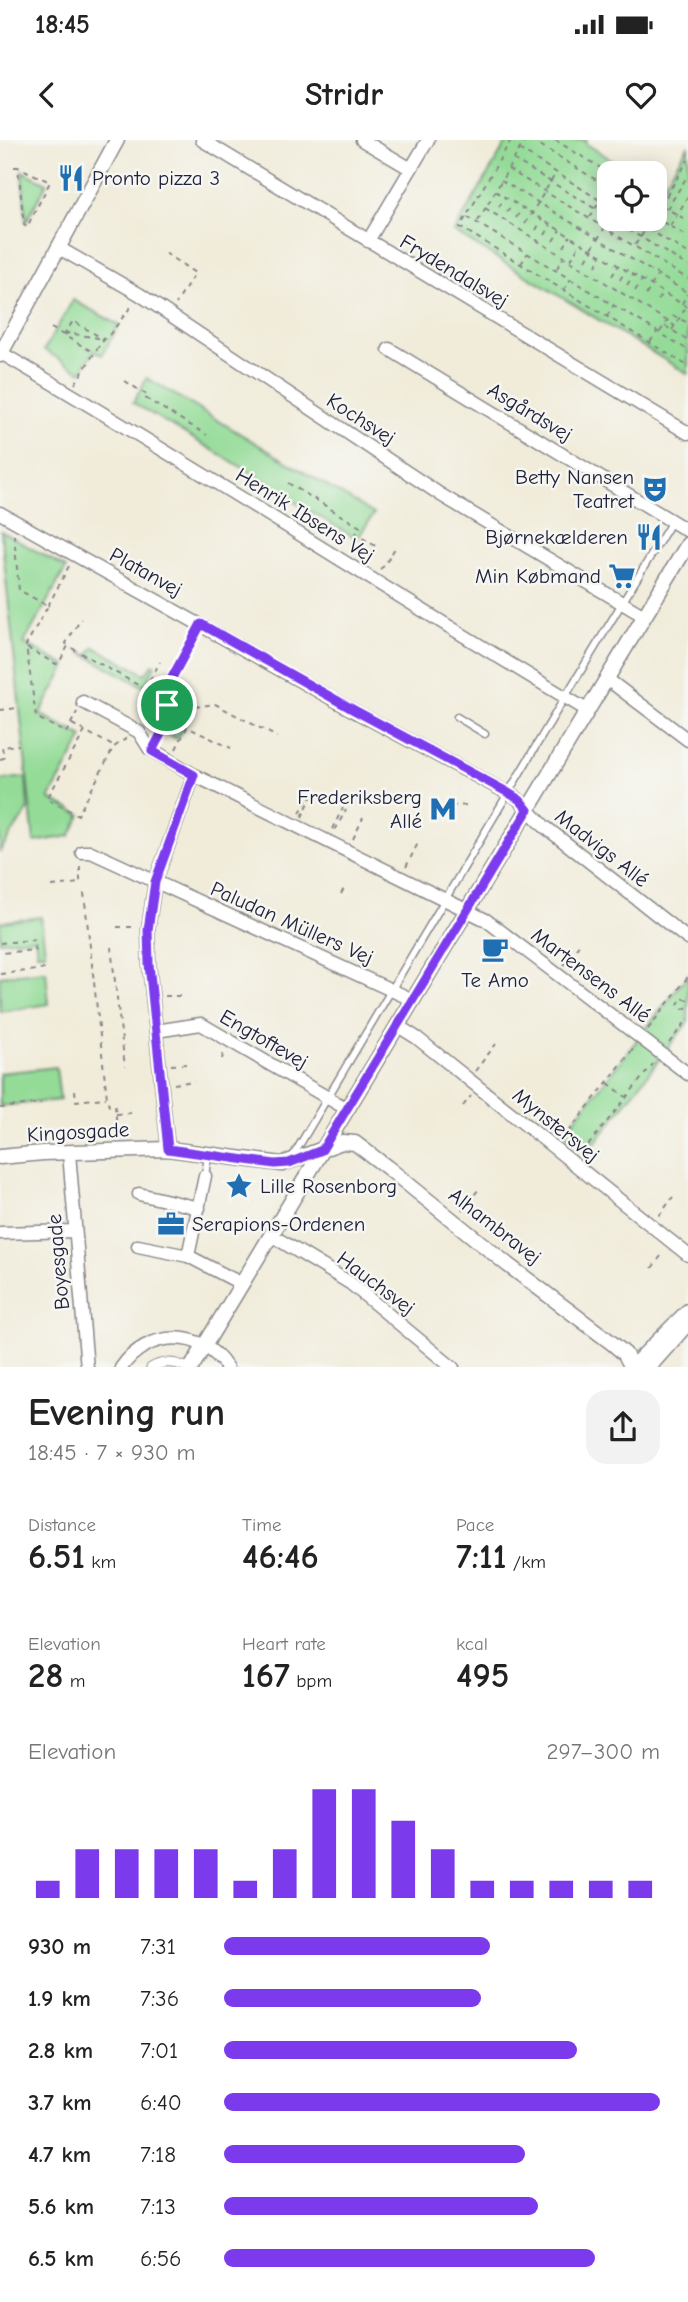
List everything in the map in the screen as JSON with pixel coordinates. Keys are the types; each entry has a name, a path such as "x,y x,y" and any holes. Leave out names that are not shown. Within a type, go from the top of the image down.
{"street":[{"path":"2,345 59,248 117,140"},
{"name":"Frydendalsvej","path":"202,140 688,433"},
{"path":"362,140 411,169"},
{"path":"368,241 428,140"},
{"name":"Kochsvej","path":"59,248 139,294 441,495 645,616"},
{"name":"Henrik Ibsens Vej","path":"2,345 69,393 587,710"},
{"name":"Asgårdsvej","path":"389,349 688,531"},
{"name":"Platanvej","path":"6,516 509,793 520,800 528,810"},
{"path":"151,1367 171,1363 189,1367 205,1346 587,710 686,551"},
{"path":"607,679 688,740"},
{"path":"83,702 139,732 145,745 152,751"},
{"name":"Martensens Allé","path":"152,751 194,775 486,920 688,1074"},
{"path":"168,1149 148,930 155,882 194,775"},
{"name":"Madvigs Allé","path":"528,810 548,829 688,939"},
{"name":"Paludan Müllers Vej","path":"81,858 91,852 413,1000"},
{"name":"Engtoftevej","path":"156,1031 201,1024 347,1109"},
{"name":"Mynstersvej","path":"398,1026 469,1079 688,1255"},
{"name":"Alhambravej","path":"322,1150 342,1142 355,1143 612,1343 625,1354 632,1367"},
{"name":"Kingosgade","path":"0,1157 168,1149 275,1164 289,1163 322,1150"},
{"name":"Boyesgade","path":"69,1153 87,1367"},
{"path":"188,1256 205,1176"},
{"path":"139,1194 198,1208"},
{"path":"0,1233 75,1231"},
{"name":"Hauchsvej","path":"271,1235 350,1283 453,1367"},
{"path":"138,1246 188,1256 242,1284"},
{"path":"632,1367 688,1311"},
{"path":"648,1367 688,1323"},
{"path":"121,1367 132,1354 150,1342 168,1338 186,1338 205,1346 227,1367"}],"lane":[{"path":"289,1163 672,521"},
{"path":"457,717 485,734"},
{"path":"205,1176 208,1154"}],"path":[{"path":"511,140 460,228 688,366"},
{"path":"477,222 525,140"},
{"path":"532,140 597,181"},
{"path":"555,140 597,166"},
{"path":"519,149 597,198"},
{"path":"513,159 595,209"},
{"path":"667,195 688,160"},
{"path":"14,167 18,167 50,182 27,227 24,225 18,167"},
{"path":"508,169 597,223"},
{"path":"526,223 556,173"},
{"path":"688,174 667,209 688,221"},
{"path":"501,180 688,293 682,304"},
{"path":"495,191 687,307 672,330"},
{"path":"499,207 505,197"},
{"path":"670,226 688,197"},
{"path":"508,212 514,202"},
{"path":"589,218 597,205"},
{"path":"516,218 523,207"},
{"path":"485,208 675,326"},
{"path":"467,216 688,350"},
{"path":"536,230 542,219"},
{"path":"667,224 688,237"},
{"path":"545,235 551,225"},
{"path":"553,241 560,230"},
{"path":"586,260 603,231"},
{"path":"610,231 688,279"},
{"path":"631,231 688,266"},
{"path":"635,246 644,231"},
{"path":"653,232 688,253"},
{"path":"564,247 570,236"},
{"path":"570,261 581,242"},
{"path":"165,253 195,273 176,304"},
{"path":"521,264 528,253"},
{"path":"596,266 602,255"},
{"path":"556,270 564,257"},
{"path":"611,276 618,265"},
{"path":"620,280 626,270"},
{"path":"627,285 634,274"},
{"path":"646,295 658,275"},
{"path":"564,290 571,279"},
{"path":"635,291 642,279"},
{"path":"658,300 663,292"},
{"path":"69,393 94,353 123,319 139,294"},
{"path":"607,316 614,305"},
{"path":"650,342 674,316 688,323"},
{"path":"64,335 73,321 105,340"},
{"path":"664,325 688,340"},
{"path":"51,328 94,353"},
{"path":"64,335 68,333 105,340"},
{"path":"125,381 147,395 145,398 207,435"},
{"path":"288,484 360,527 356,534 377,547"},
{"path":"6,516 19,590 48,606"},
{"path":"367,576 384,566 396,548"},
{"path":"75,554 26,647 36,717 66,733 83,702"},
{"path":"26,647 56,664 59,663 68,646 66,643 81,619"},
{"path":"161,698 201,624"},
{"path":"68,646 161,698 167,705 172,713 152,751"},
{"path":"145,689 160,662"},
{"path":"167,705 176,698 195,707 215,704 277,737"},
{"path":"0,710 18,708"},
{"path":"71,724 114,747"},
{"path":"171,760 187,727 231,748"},
{"path":"85,731 47,799 78,815 114,747 134,729"},
{"path":"0,759 4,758 2,747 19,746"},
{"path":"296,826 310,796"},
{"path":"451,806 470,805"},
{"path":"328,842 345,809"},
{"path":"348,852 363,818"},
{"path":"401,877 418,844"},
{"path":"52,887 80,883 81,858"},
{"path":"341,894 346,885"},
{"path":"84,892 107,1098 109,1106 115,1106 118,1150"},
{"path":"117,927 148,930"},
{"path":"0,943 34,940 35,950 0,953"},
{"path":"17,942 18,951"},
{"path":"557,973 580,943"},
{"path":"111,947 125,1067"},
{"path":"0,974 45,969"},
{"path":"555,1149 688,977"},
{"path":"153,997 184,996"},
{"path":"674,996 679,1000"},
{"path":"679,1000 688,1000"},
{"path":"679,1000 678,1006 688,1007"},
{"path":"574,1164 688,1019"},
{"path":"469,1079 496,1044"},
{"path":"160,1067 187,1064"},
{"path":"162,1085 194,1081"},
{"path":"607,1082 627,1097"},
{"path":"75,1090 76,1101 107,1098"},
{"path":"0,1108 41,1103"},
{"path":"116,1114 131,1113"},
{"path":"453,1220 479,1189"},
{"path":"651,1226 673,1197"},
{"path":"652,1268 673,1242"}],"green space":[{"path":"508,140 587,140 585,143 614,161 597,161 597,231 667,231 667,179 688,146 688,374 454,232"},
{"path":"22,171 47,183 26,222"},
{"path":"73,300 119,325 102,355 94,351 81,372 44,350"},
{"path":"147,378 374,514 357,539 271,488 270,484 133,403"},
{"path":"1,531 66,568 24,643 66,666 40,714 83,737 49,799 81,815 70,836 34,842"},
{"path":"94,647 145,674 153,664 155,666 144,687 80,652 89,655"},
{"path":"179,704 192,711 177,739 163,732"},
{"path":"26,777 28,810 0,851 0,780"},
{"path":"41,917 45,953 37,953 35,938 0,941 0,922"},
{"path":"46,971 49,1004 0,1012 0,976"},
{"path":"688,975 688,1022 588,1152 564,1133"},
{"path":"56,1067 60,1100 0,1106 0,1073"}],"place":[{"name":"Pronto pizza 3","path":"71,178"},
{"name":"Betty Nansen Teatret","path":"655,489"},
{"name":"Bjørnekælderen","path":"649,537"},
{"name":"Min Købmand","path":"622,576"},
{"name":"Frederiksberg Allé","path":"443,809"},
{"name":"Te Amo","path":"495,949"},
{"name":"Lille Rosenborg","path":"239,1186"},
{"name":"Serapions-Ordenen","path":"171,1224"}],"route":[{"path":"201,624 507,792 520,800 528,810 322,1150 289,1163 275,1164 168,1149 148,930 155,882 194,775 152,751 172,713 167,705 161,698 201,624"}]}
